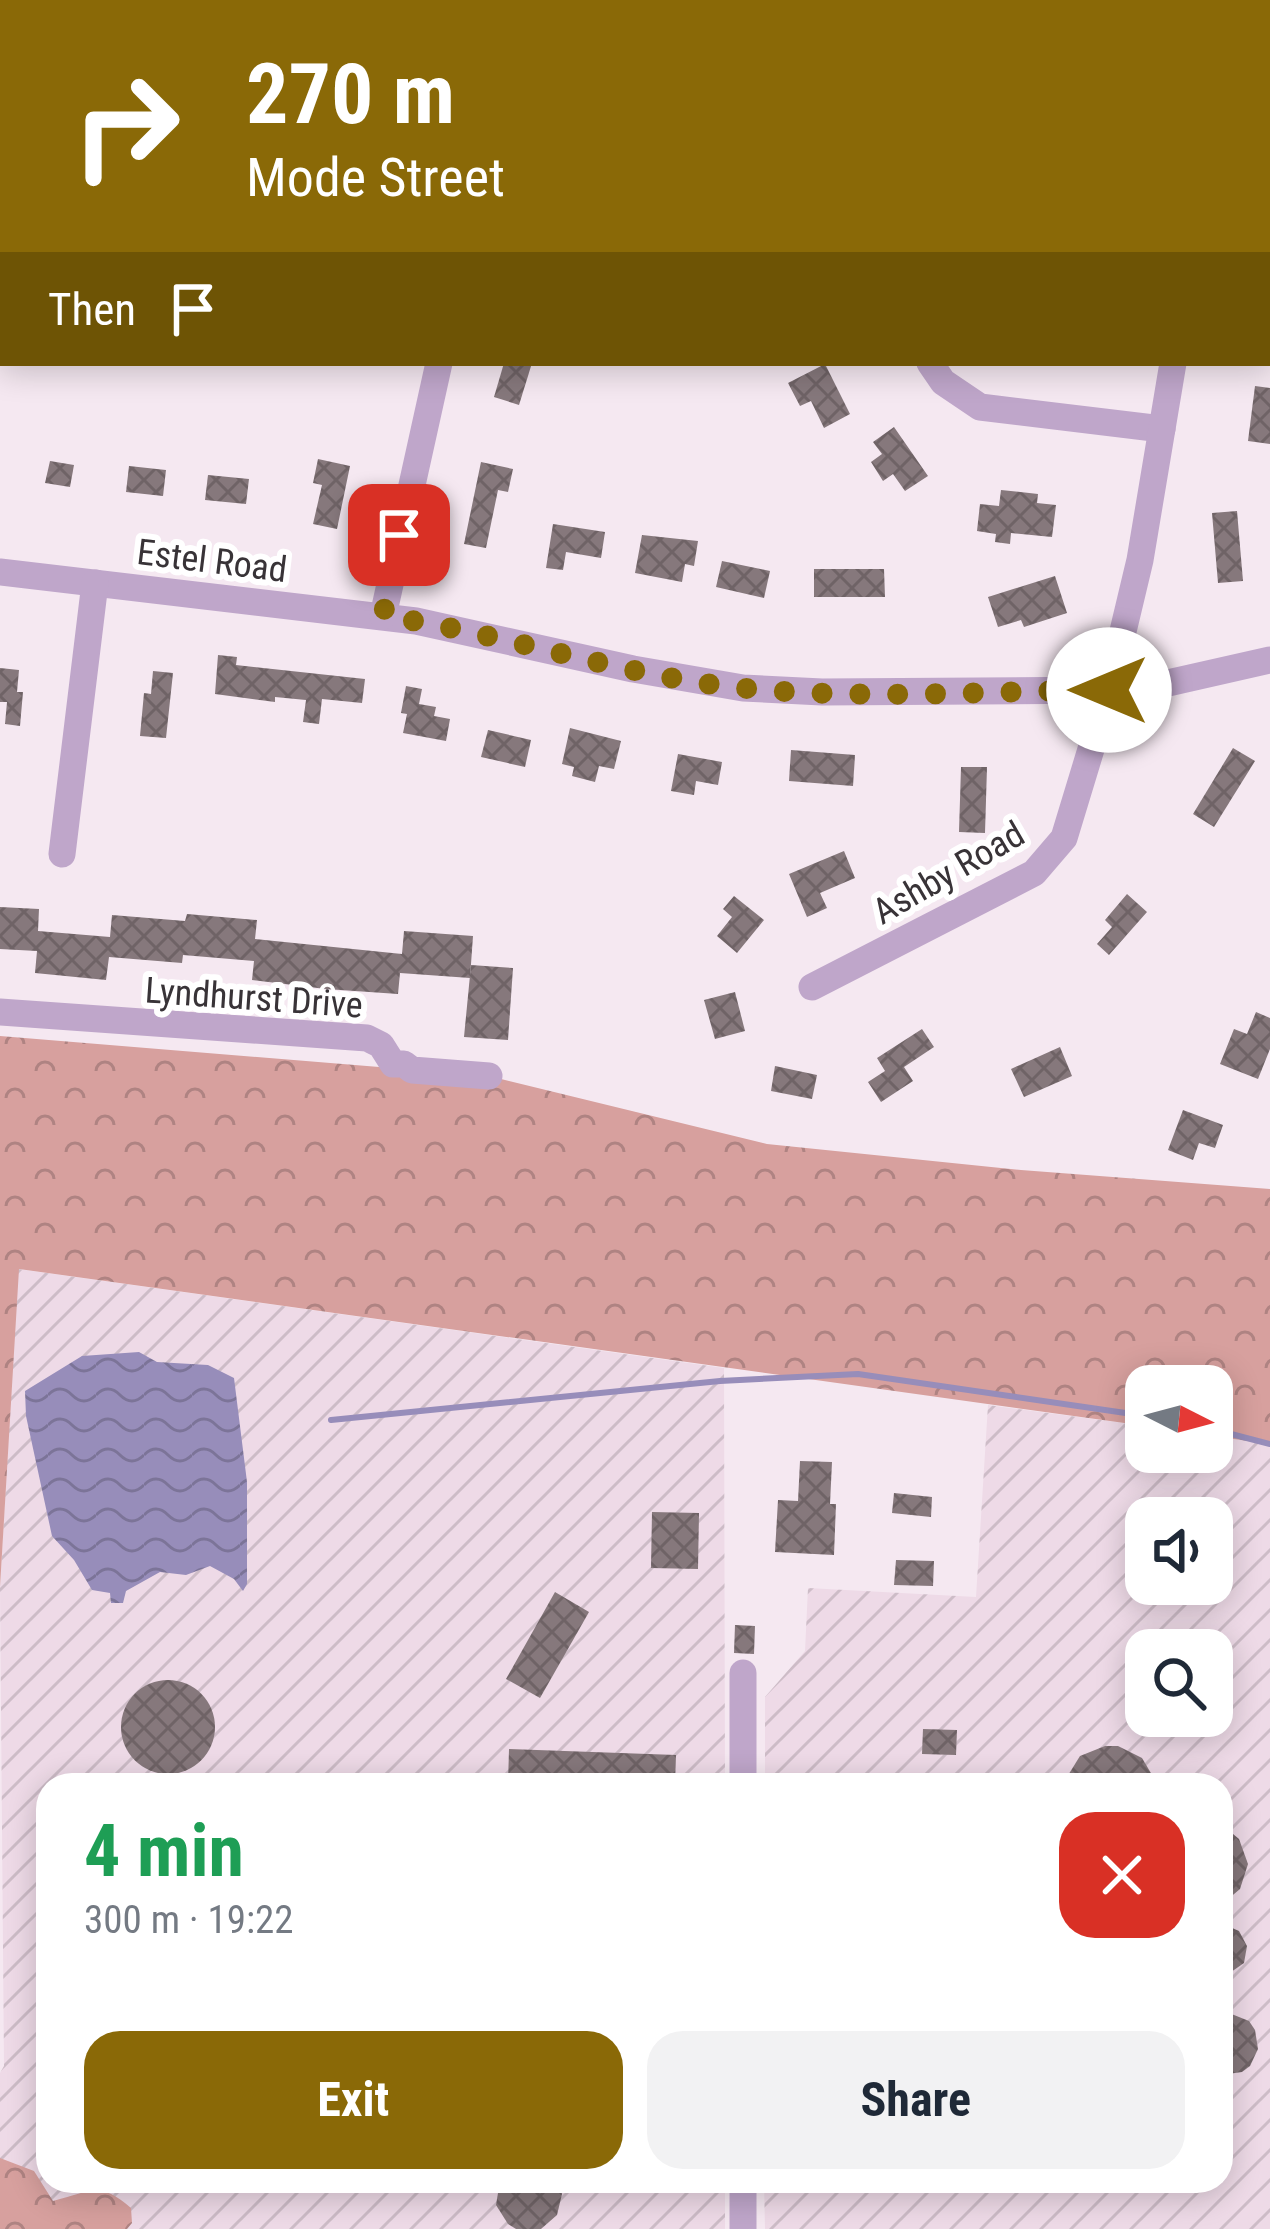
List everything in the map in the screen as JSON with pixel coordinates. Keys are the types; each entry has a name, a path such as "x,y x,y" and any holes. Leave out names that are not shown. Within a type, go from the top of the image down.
{"street":[{"path":"383,616 438,366"},
{"path":"932,366 943,382 980,407 1162,429"},
{"name":"Ashby Road","path":"812,987 974,906 1046,863 1060,846 1109,690 1140,560 1172,366"},
{"name":"Estel Road","path":"0,572 383,616 742,688 1109,690 1270,660"},
{"path":"62,854 95,583"},
{"name":"Lyndhurst Drive","path":"0,1012 367,1038 381,1045 393,1064 412,1070 489,1076"},
{"path":"743,1673 743,1773"},
{"path":"743,2193 743,2229"}],"shaded area":[{"path":"18,1269 724,1368 725,1773 36,1773 36,2193 725,2193 725,2229 0,2229 0,2073 4,2066 0,1587"},
{"path":"988,1405 1125,1423 1125,1473 1233,1473 1233,1439 1270,1444 1270,2229 765,2229 764,2193 1233,2193 1233,1773 765,1773 765,1697 805,1651 808,1588 976,1597"}],"green space":[{"path":"0,1036 489,1076 767,1144 1270,1189 1270,1444 1233,1439 1233,1365 1125,1365 1125,1423 19,1269 0,1587"},
{"path":"0,2158 34,2171 36,2193 48,2193 53,2201 108,2193 131,2208 132,2223 127,2229 0,2229"}],"water":[{"path":"139,1352 157,1362 208,1365 234,1378 247,1482 247,1584 243,1591 234,1579 210,1566 186,1575 160,1572 126,1591 123,1603 111,1603 110,1593 92,1590 52,1536 25,1391 82,1356"}],"building":[{"path":"503,366 531,366 519,405 494,397"},
{"path":"826,366 850,414 824,428 811,401 800,406 788,383"},
{"path":"1255,386 1270,388 1270,444 1248,441"},
{"path":"894,427 928,476 905,491 893,474 883,481 871,462 882,454 873,442"},
{"path":"318,459 350,466 337,529 313,524 322,485 313,483"},
{"path":"50,461 74,465 70,487 45,483"},
{"path":"481,462 513,469 508,492 498,490 486,548 464,544"},
{"path":"129,466 166,470 163,496 126,492"},
{"path":"208,475 249,479 246,504 205,500"},
{"path":"1001,490 1038,494 1037,503 1056,505 1052,537 1011,533 1010,544 995,542 996,534 977,531 980,504 999,506"},
{"path":"1237,511 1243,581 1218,583 1212,513"},
{"path":"553,524 605,532 601,558 566,552 563,570 546,568"},
{"path":"642,535 698,541 694,566 685,564 682,582 635,573"},
{"path":"722,561 770,571 764,598 716,587"},
{"path":"814,569 884,569 885,597 814,597"},
{"path":"1055,576 1067,613 1024,627 1021,620 998,627 988,597"},
{"path":"218,655 237,657 236,665 365,679 362,703 322,699 319,724 303,722 306,700 275,697 275,702 215,694"},
{"path":"0,668 19,670 17,692 23,692 20,726 5,724 7,702 0,702"},
{"path":"153,671 173,673 166,738 140,736 144,693 151,694"},
{"path":"406,686 422,689 419,704 436,707 434,716 450,719 446,741 403,733"},
{"path":"570,728 621,741 614,769 599,766 595,782 572,776 574,767 562,764"},
{"path":"488,730 531,740 525,767 481,757"},
{"path":"1233,748 1255,761 1214,827 1193,814"},
{"path":"791,750 855,755 853,786 789,781"},
{"path":"678,754 722,762 718,785 696,781 694,795 671,791"},
{"path":"961,767 987,767 985,833 959,832"},
{"path":"844,851 855,878 820,893 827,908 807,917 789,874"},
{"path":"1127,894 1147,912 1109,955 1097,944 1112,927 1105,920"},
{"path":"734,896 764,920 737,953 717,936 732,917 723,909"},
{"path":"0,907 39,909 38,931 110,937 112,915 185,921 187,914 257,920 255,939 402,954 404,931 473,936 470,978 400,973 398,994 326,989 252,980 254,961 183,955 182,963 109,957 106,980 35,973 37,951 0,949"},
{"path":"471,965 513,968 508,1040 464,1037"},
{"path":"735,992 745,1031 715,1039 704,1000"},
{"path":"1256,1012 1270,1018 1270,1049 1258,1079 1220,1064 1234,1029 1247,1034"},
{"path":"922,1029 934,1047 904,1067 913,1081 881,1102 868,1082 885,1071 877,1058"},
{"path":"1060,1047 1072,1076 1024,1097 1011,1069"},
{"path":"775,1066 817,1075 812,1099 771,1091"},
{"path":"1183,1110 1223,1125 1215,1148 1199,1143 1193,1160 1168,1150"},
{"path":"800,1461 832,1462 834,1555 775,1552 778,1500 798,1501"},
{"path":"894,1493 932,1497 931,1517 892,1513"},
{"path":"652,1512 699,1513 698,1569 651,1568"},
{"path":"896,1560 934,1561 933,1586 894,1585"},
{"path":"555,1592 589,1612 540,1698 506,1679"},
{"path":"735,1625 755,1626 754,1654 734,1653"},
{"path":"168,1680 186,1684 211,1709 215,1727 211,1745 186,1770 150,1770 125,1745 121,1727 125,1709 150,1684"},
{"path":"923,1729 957,1730 956,1755 922,1754"},
{"path":"1118,1746 1142,1758 1151,1773 1069,1773 1080,1756"},
{"path":"509,1749 676,1755 675,1773 508,1773"},
{"path":"1233,1834 1248,1864 1240,1889 1233,1895"},
{"path":"1233,1928 1247,1946 1244,1963 1233,1971"},
{"path":"1233,2015 1249,2021 1258,2049 1242,2072 1233,2073"},
{"path":"498,2193 562,2194 557,2215 541,2229 516,2229 496,2205"}],"waterway":[{"path":"331,1420 720,1381 858,1374 1125,1413"},
{"path":"1233,1434 1270,1444"}],"route":[{"path":"399,535 383,616 742,688 1109,690"}]}
